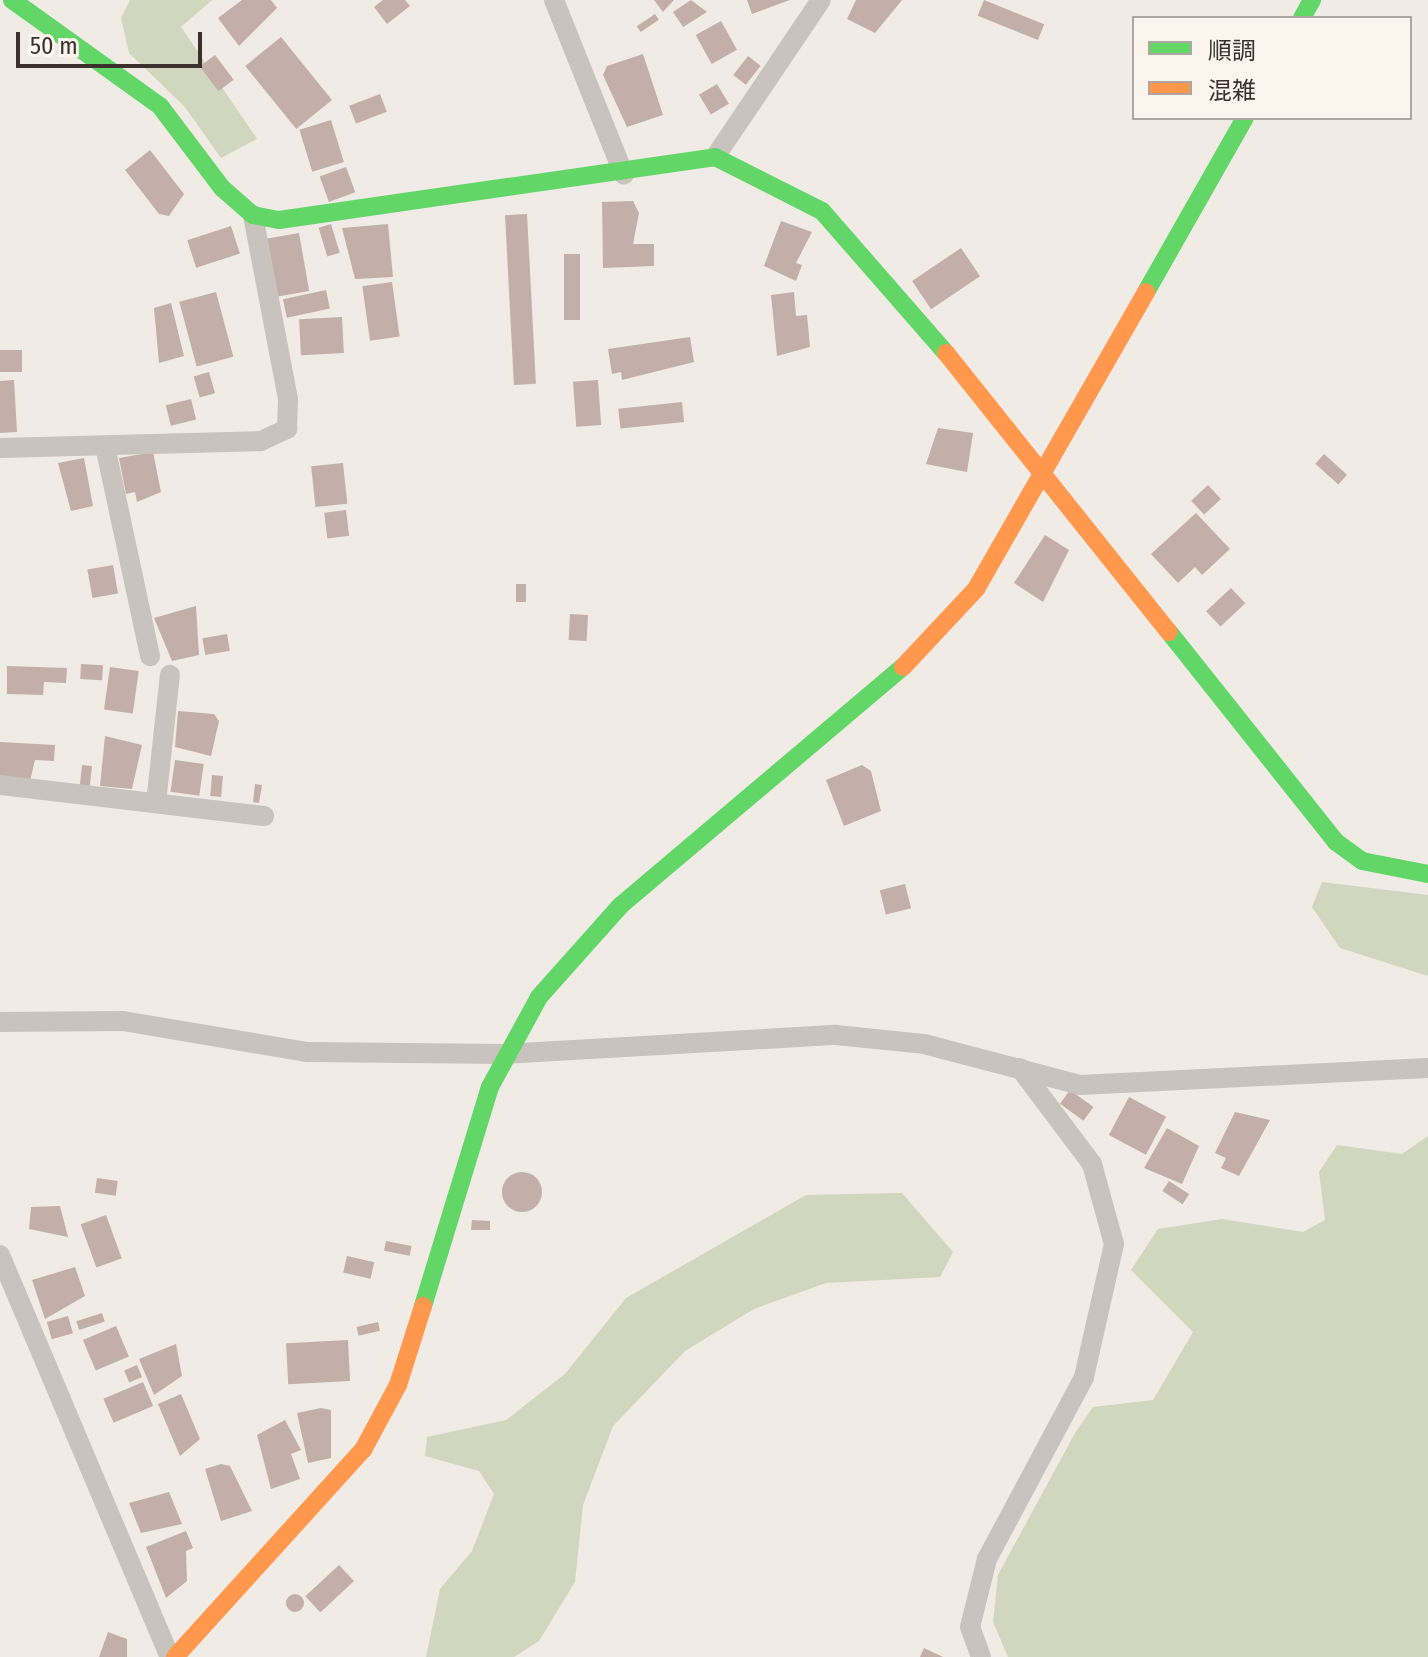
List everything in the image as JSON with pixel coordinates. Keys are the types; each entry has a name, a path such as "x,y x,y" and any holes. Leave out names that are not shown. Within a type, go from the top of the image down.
{"street":[{"path":"12,0 160,106 222,188 253,215 279,220 624,175 715,157 742,165 843,227 1336,842 1362,861 1428,874"},
{"path":"554,0 624,175"},
{"path":"715,157 821,0"},
{"path":"0,1255 173,1657 363,1450 398,1385 454,1191 504,1054 539,997 620,906 928,645 976,589 1043,480 1244,120"},
{"path":"0,448 261,441 287,429 288,399 253,215"},
{"path":"105,446 150,656"},
{"path":"156,803 170,675"},
{"path":"0,785 264,816"},
{"path":"0,1022 123,1021 307,1052 504,1054 836,1035 924,1044 1080,1085 1428,1068"},
{"path":"981,1657 970,1627 987,1559 1084,1377 1114,1244 1092,1164 1020,1068"}],"green space":[{"path":"130,0 212,0 181,27 257,139 221,158 185,107 129,53 121,18"},
{"path":"1322,882 1428,895 1428,976 1340,948 1312,907"},
{"path":"1428,1136 1428,1657 1008,1657 993,1622 998,1575 1075,1433 1093,1407 1153,1400 1193,1332 1131,1270 1158,1229 1222,1219 1303,1232 1325,1220 1319,1172 1337,1145 1402,1154"},
{"path":"902,1193 953,1252 940,1277 826,1283 754,1309 685,1351 613,1426 583,1505 575,1582 539,1641 514,1657 426,1657 440,1589 472,1551 494,1494 479,1471 425,1456 427,1437 506,1420 565,1374 626,1298 806,1195"}],"building":[{"path":"242,0 271,0 277,8 239,46 218,18"},
{"path":"383,0 405,0 410,6 387,24 374,7"},
{"path":"654,0 674,0 663,12"},
{"path":"691,0 707,12 683,27 673,12"},
{"path":"747,0 790,0 752,14"},
{"path":"856,0 902,0 875,33 847,19"},
{"path":"984,0 1044,24 1038,40 978,16"},
{"path":"655,14 659,20 641,32 637,26"},
{"path":"721,21 737,50 712,64 696,35"},
{"path":"281,37 332,100 296,129 245,66"},
{"path":"643,54 663,115 627,127 603,75 607,66"},
{"path":"215,55 234,80 218,91 200,66"},
{"path":"748,56 761,66 746,85 733,75"},
{"path":"717,84 729,104 711,115 699,95"},
{"path":"380,94 387,112 356,124 349,106"},
{"path":"331,120 344,162 312,172 299,130"},
{"path":"150,150 184,194 169,216 159,214 125,170"},
{"path":"346,167 355,192 329,202 320,177"},
{"path":"633,201 639,213 633,244 654,244 654,266 603,268 602,202"},
{"path":"527,214 536,384 514,385 505,215"},
{"path":"781,221 812,232 796,263 802,265 796,281 764,266"},
{"path":"331,224 340,253 327,256 319,228"},
{"path":"388,224 393,277 355,279 342,228"},
{"path":"231,226 240,254 196,268 187,240"},
{"path":"299,233 309,291 274,297 264,239"},
{"path":"961,248 980,276 931,309 912,281"},
{"path":"564,254 580,254 580,320 564,320"},
{"path":"392,282 400,336 370,341 362,286"},
{"path":"326,290 330,309 287,318 283,299"},
{"path":"216,292 233,357 197,367 179,302"},
{"path":"794,292 796,316 807,315 810,347 777,356 771,295"},
{"path":"171,303 184,356 159,363 154,308"},
{"path":"342,317 344,353 301,355 299,319"},
{"path":"690,337 694,362 622,380 621,372 612,374 608,349"},
{"path":"0,350 22,350 22,372 0,372"},
{"path":"209,372 215,393 200,398 194,376"},
{"path":"14,380 17,432 0,433 0,381"},
{"path":"598,380 601,425 576,427 573,382"},
{"path":"191,399 196,419 171,426 166,405"},
{"path":"682,402 684,422 620,429 618,409"},
{"path":"938,428 973,433 967,472 926,464"},
{"path":"153,452 161,492 137,502 135,492 126,494 119,458"},
{"path":"1324,454 1347,475 1338,484 1315,464"},
{"path":"84,458 93,506 71,511 58,463"},
{"path":"343,463 347,504 315,507 311,466"},
{"path":"1208,485 1221,499 1204,515 1191,501"},
{"path":"346,510 349,536 327,538 324,513"},
{"path":"1196,513 1230,549 1202,575 1195,567 1178,583 1151,554"},
{"path":"1045,535 1069,550 1043,602 1014,583"},
{"path":"113,565 118,594 92,598 87,570"},
{"path":"516,584 526,584 526,602 516,602"},
{"path":"1231,588 1245,603 1220,627 1206,611"},
{"path":"196,606 199,655 172,661 154,618"},
{"path":"570,614 588,615 587,641 569,640"},
{"path":"227,634 230,651 205,655 202,638"},
{"path":"81,664 103,665 102,680 80,679"},
{"path":"7,666 67,668 66,683 44,682 43,695 7,694"},
{"path":"110,667 139,671 133,714 104,710"},
{"path":"178,711 214,714 219,721 211,756 175,747"},
{"path":"105,736 142,745 132,789 100,786"},
{"path":"0,742 55,745 54,761 35,760 30,781 0,779"},
{"path":"175,760 204,764 199,796 171,792"},
{"path":"82,765 92,766 90,787 80,786"},
{"path":"862,765 871,771 881,811 844,826 826,780"},
{"path":"212,775 223,776 221,797 210,796"},
{"path":"255,784 262,785 259,803 253,802"},
{"path":"905,884 911,908 886,915 880,890"},
{"path":"1070,1090 1093,1107 1083,1121 1060,1104"},
{"path":"1129,1097 1166,1117 1146,1155 1109,1135"},
{"path":"1235,1112 1270,1120 1239,1176 1221,1168 1226,1158 1215,1153"},
{"path":"1167,1128 1199,1146 1182,1184 1144,1168"},
{"path":"522,1172 536,1178 542,1192 536,1206 522,1212 508,1206 502,1192 508,1178"},
{"path":"97,1178 118,1181 116,1196 95,1193"},
{"path":"1169,1181 1189,1194 1183,1204 1162,1191"},
{"path":"60,1206 68,1237 29,1229 31,1207"},
{"path":"106,1215 122,1258 96,1267 81,1224"},
{"path":"472,1220 490,1221 490,1230 471,1230"},
{"path":"386,1241 412,1246 410,1256 384,1251"},
{"path":"347,1256 374,1262 370,1279 343,1273"},
{"path":"75,1267 85,1296 45,1319 32,1280"},
{"path":"102,1313 105,1322 79,1330 76,1321"},
{"path":"68,1316 73,1333 52,1339 47,1322"},
{"path":"378,1322 380,1331 359,1336 357,1327"},
{"path":"116,1326 129,1356 96,1370 83,1340"},
{"path":"348,1340 350,1381 288,1384 286,1343"},
{"path":"176,1344 182,1376 154,1395 139,1359"},
{"path":"137,1365 142,1377 129,1382 124,1370"},
{"path":"143,1382 153,1406 114,1423 103,1399"},
{"path":"181,1394 200,1439 180,1456 158,1404"},
{"path":"321,1408 331,1410 331,1458 308,1463 297,1413"},
{"path":"285,1420 301,1450 291,1454 300,1479 271,1489 257,1435"},
{"path":"221,1464 230,1466 252,1511 221,1521 205,1469"},
{"path":"169,1492 182,1524 141,1533 129,1503"},
{"path":"186,1531 193,1548 186,1551 187,1581 166,1598 146,1547"},
{"path":"339,1565 354,1581 320,1612 305,1596"},
{"path":"295,1594 304,1603 295,1612 286,1603"},
{"path":"108,1632 127,1639 127,1657 99,1657"},
{"path":"924,1648 943,1657 920,1657"}],"traffic: fast":[{"path":"12,0 160,106 222,188 253,215 279,220 715,157 822,211 946,353"},
{"path":"1303,16 1312,0"},
{"path":"1146,292 1244,120"},
{"path":"1169,632 1336,842 1362,861 1428,874"},
{"path":"423,1306 490,1087 539,997 620,906 903,667"}],"traffic: slow":[{"path":"903,667 976,589 1146,292"},
{"path":"946,353 1169,632"},
{"path":"175,1657 363,1450 398,1385 423,1306"}]}
